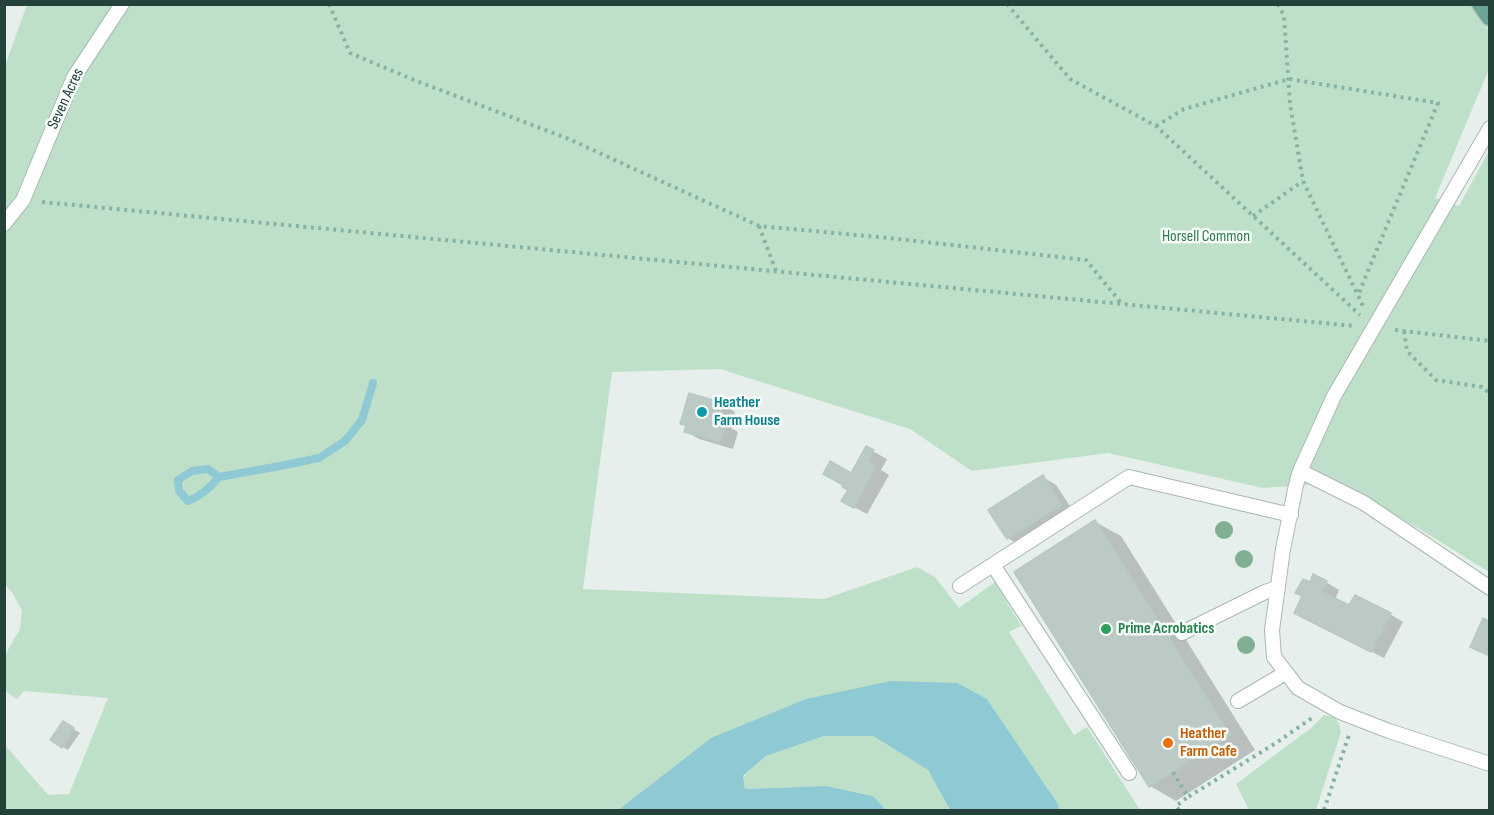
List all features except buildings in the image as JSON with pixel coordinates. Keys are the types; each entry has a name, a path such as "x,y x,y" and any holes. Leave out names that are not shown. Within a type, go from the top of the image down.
{"main road":[{"path":"1481,4 1490,16"}],"lane":[{"name":"Seven Acres","path":"4,224 23,200 74,77 122,4"},
{"path":"1490,128 1334,396 1300,471 1277,588 1272,630 1274,657 1298,688 1341,712 1389,731 1490,764"},
{"path":"1300,471 1364,503 1490,588"},
{"path":"960,586 1129,477 1291,515"},
{"path":"993,565 1129,773"},
{"path":"1182,633 1277,588"},
{"path":"1238,701 1286,672"}],"path":[{"path":"329,4 350,53 569,139 759,226 1086,260 1122,304"},
{"path":"1007,4 1070,79 1156,126 1374,328"},
{"path":"1278,4 1284,16 1290,104 1303,181 1374,328"},
{"path":"1156,126 1184,109 1288,79 1438,103 1358,295"},
{"path":"1253,216 1303,181"},
{"path":"23,200 1374,328 1490,341"},
{"path":"759,226 776,271"},
{"path":"1404,331 1407,351 1437,381 1482,387 1490,394"},
{"path":"1179,810 1176,806 1188,797 1276,743 1330,706"},
{"path":"1324,810 1355,717"},
{"path":"1173,772 1188,797"}],"green space":[{"name":"Horsell Common","path":"1470,4 1489,31 1489,69 1435,198 1459,206 1489,151 1489,572 1339,483 1263,488 1108,453 972,471 910,429 720,369 612,372 583,589 824,599 917,567 935,577 959,608 995,582 1021,626 1009,632 1074,735 1087,727 1140,810 1059,810 1058,804 987,699 711,738 618,810 5,810 5,745 48,795 69,794 108,698 24,691 17,699 5,691 5,655 20,629 22,611 12,592 5,585 4,68 27,5"},
{"path":"1324,715 1334,717 1341,732 1316,810 1249,810 1236,784 1311,728"},
{"path":"824,736 873,736 928,770 950,810 886,810 873,796 826,786 745,789 743,777 766,756"}],"water":[{"path":"891,681 957,683 987,699 1058,804 1059,810 950,810 928,770 873,736 824,736 766,756 743,776 745,789 826,786 873,796 886,810 618,810 711,738 806,699"}],"waterway":[{"path":"219,477 208,469 192,471 178,480 179,491 188,501 205,491 219,477 319,458 345,441 362,420 373,383"}],"place":[{"name":"Heather Farm House","path":"702,412"},
{"name":"Prime Acrobatics","path":"1106,629"},
{"name":"Heather Farm Cafe","path":"1168,743"}]}
